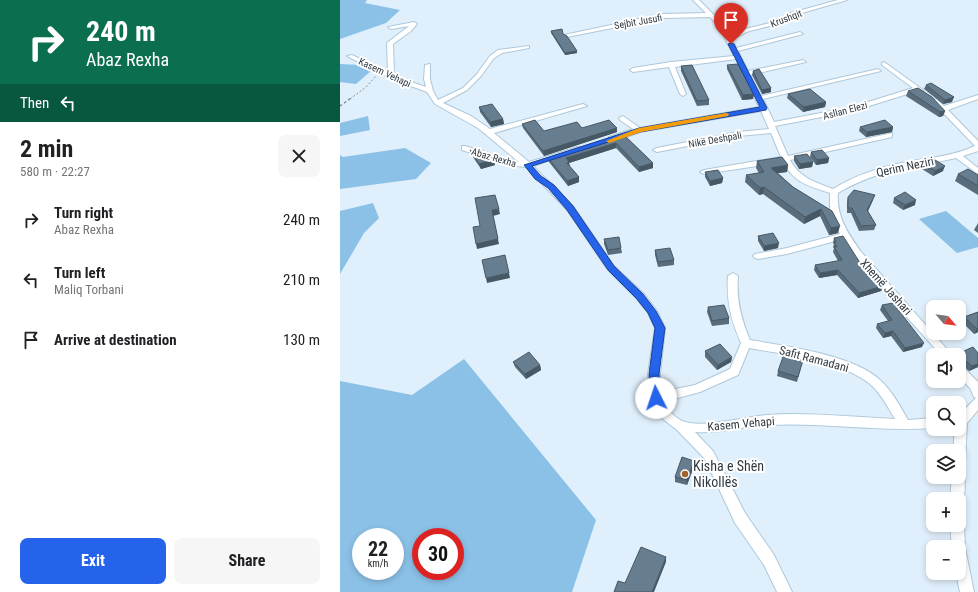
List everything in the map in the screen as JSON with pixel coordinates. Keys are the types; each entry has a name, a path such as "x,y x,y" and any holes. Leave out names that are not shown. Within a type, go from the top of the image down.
{"street":[{"path":"696,0 723,27 764,108 792,171 804,181 834,192"},
{"name":"Krushqit","path":"728,38 747,30 776,23 793,14 844,0"},
{"name":"Sejbit Jusufi","path":"567,35 663,16 710,14"},
{"path":"391,27 414,24 409,30 390,43 391,72 394,78"},
{"path":"634,70 736,54 800,34"},
{"path":"437,103 465,89 479,75 492,57 500,51 527,47"},
{"name":"Kasem Vehapi","path":"350,56 394,78 430,91"},
{"path":"746,73 803,62"},
{"path":"671,64 683,94"},
{"path":"884,64 943,109 978,146"},
{"path":"428,65 427,79 430,91 437,103 468,118 488,132 528,165 538,177 551,187 570,208 611,268 640,296 652,311 660,328 654,374 656,398 662,412 681,426 710,455 740,518 769,560 785,592"},
{"path":"759,98 878,71"},
{"name":"Asllan Elezi","path":"772,128 852,109 918,89"},
{"path":"943,109 978,96"},
{"path":"488,132 583,106"},
{"path":"602,142 639,130 764,108"},
{"path":"623,118 639,130"},
{"name":"Nikë Deshpali","path":"657,150 772,128"},
{"path":"704,172 786,159 889,135"},
{"name":"Qerim Neziri","path":"834,192 856,179 894,167 958,156 978,146"},
{"name":"Abaz Rexha","path":"465,148 512,163 528,165 583,147"},
{"path":"958,156 978,172"},
{"name":"Xhemë Jashari","path":"834,192 833,201 836,218 856,254 941,348"},
{"path":"758,256 787,251 846,234"},
{"path":"656,398 678,395 713,383 734,372 746,343 740,330 732,299 733,276"},
{"name":"Safit Ramadani","path":"746,343 840,364 863,374 875,382 905,425"},
{"path":"966,377 974,385 978,394"},
{"path":"966,415 978,402"},
{"name":"Kasem Vehapi","path":"681,426 706,428 767,420 905,425 926,424"},
{"path":"965,580 967,592"}],"path":[{"path":"340,106 366,87 381,71"}],"shaded area":[{"path":"340,0 367,0 365,3 400,10 386,23 340,39"},
{"path":"340,64 361,65 371,71 356,84 340,82"},
{"path":"368,116 370,130 340,136 340,123"},
{"path":"405,148 431,163 416,179 340,189 340,155 343,157"},
{"path":"373,203 379,218 364,233 340,274 340,211"},
{"path":"946,211 978,238 978,247 957,253 919,219"},
{"path":"464,359 596,520 572,592 340,592 340,381 412,395"}],"building":[{"path":"562,29 563,34 567,36 577,51 565,53 551,31"},
{"path":"738,64 754,94 743,95 727,65"},
{"path":"692,65 709,100 697,101 681,66"},
{"path":"759,69 771,88 762,90 753,71"},
{"path":"931,83 954,97 945,100 926,85"},
{"path":"918,88 932,97 945,111 940,112 908,91"},
{"path":"810,89 826,102 804,107 788,94"},
{"path":"492,104 503,119 490,122 479,107"},
{"path":"535,120 544,131 577,122 582,128 609,120 617,128 543,151 522,124"},
{"path":"885,120 893,127 867,132 860,127"},
{"path":"623,134 653,163 639,167 616,143 566,158 569,162 567,163 579,177 567,181 548,158"},
{"path":"470,150 491,157 494,160 479,164"},
{"path":"822,150 829,158 817,160 811,152"},
{"path":"807,154 813,162 800,164 794,156"},
{"path":"782,157 788,165 771,168 793,187 832,211 840,226 831,228 821,209 805,217 764,187 760,188 746,175 764,172 757,161"},
{"path":"935,160 945,166 935,171 924,164"},
{"path":"968,169 978,175 978,186 958,174"},
{"path":"718,170 723,178 710,181 705,172"},
{"path":"854,190 875,195 867,210 876,225 861,226 852,208 848,208 848,197"},
{"path":"905,192 916,200 905,205 894,198"},
{"path":"495,195 499,209 492,210 498,239 476,244 473,227 480,226 475,198"},
{"path":"773,233 779,243 764,246 758,236"},
{"path":"843,236 862,266 865,265 883,286 859,293 838,270 820,273 815,265 842,260 834,247 837,247 834,242 836,242 834,238"},
{"path":"619,237 621,248 608,250 604,239"},
{"path":"670,248 674,260 658,262 655,250"},
{"path":"505,255 509,273 486,278 482,260"},
{"path":"893,303 924,343 905,348 893,331 885,333 877,324 892,320 882,305"},
{"path":"724,305 729,318 712,321 708,307"},
{"path":"978,312 977,329 966,319 966,316"},
{"path":"720,344 732,357 718,365 705,351"},
{"path":"973,347 978,353 978,364 972,366 966,361 966,350"},
{"path":"529,352 540,365 525,374 513,362"},
{"path":"784,354 803,360 798,377 778,371"},
{"name":"Kisha e Shën Nikollës","path":"682,457 694,461 687,480 675,477"},
{"path":"641,547 666,557 652,592 614,592 618,581 625,583"}],"slow traffic":[{"path":"609,141 639,130 726,114"}],"place":[{"name":"Kisha e Shën Nikollës","path":"685,474"}],"route":[{"path":"656,398 654,374 659,348 660,328 652,311 640,296 611,268 570,208 551,187 538,177 528,165 639,130 764,108 731,44"}]}
